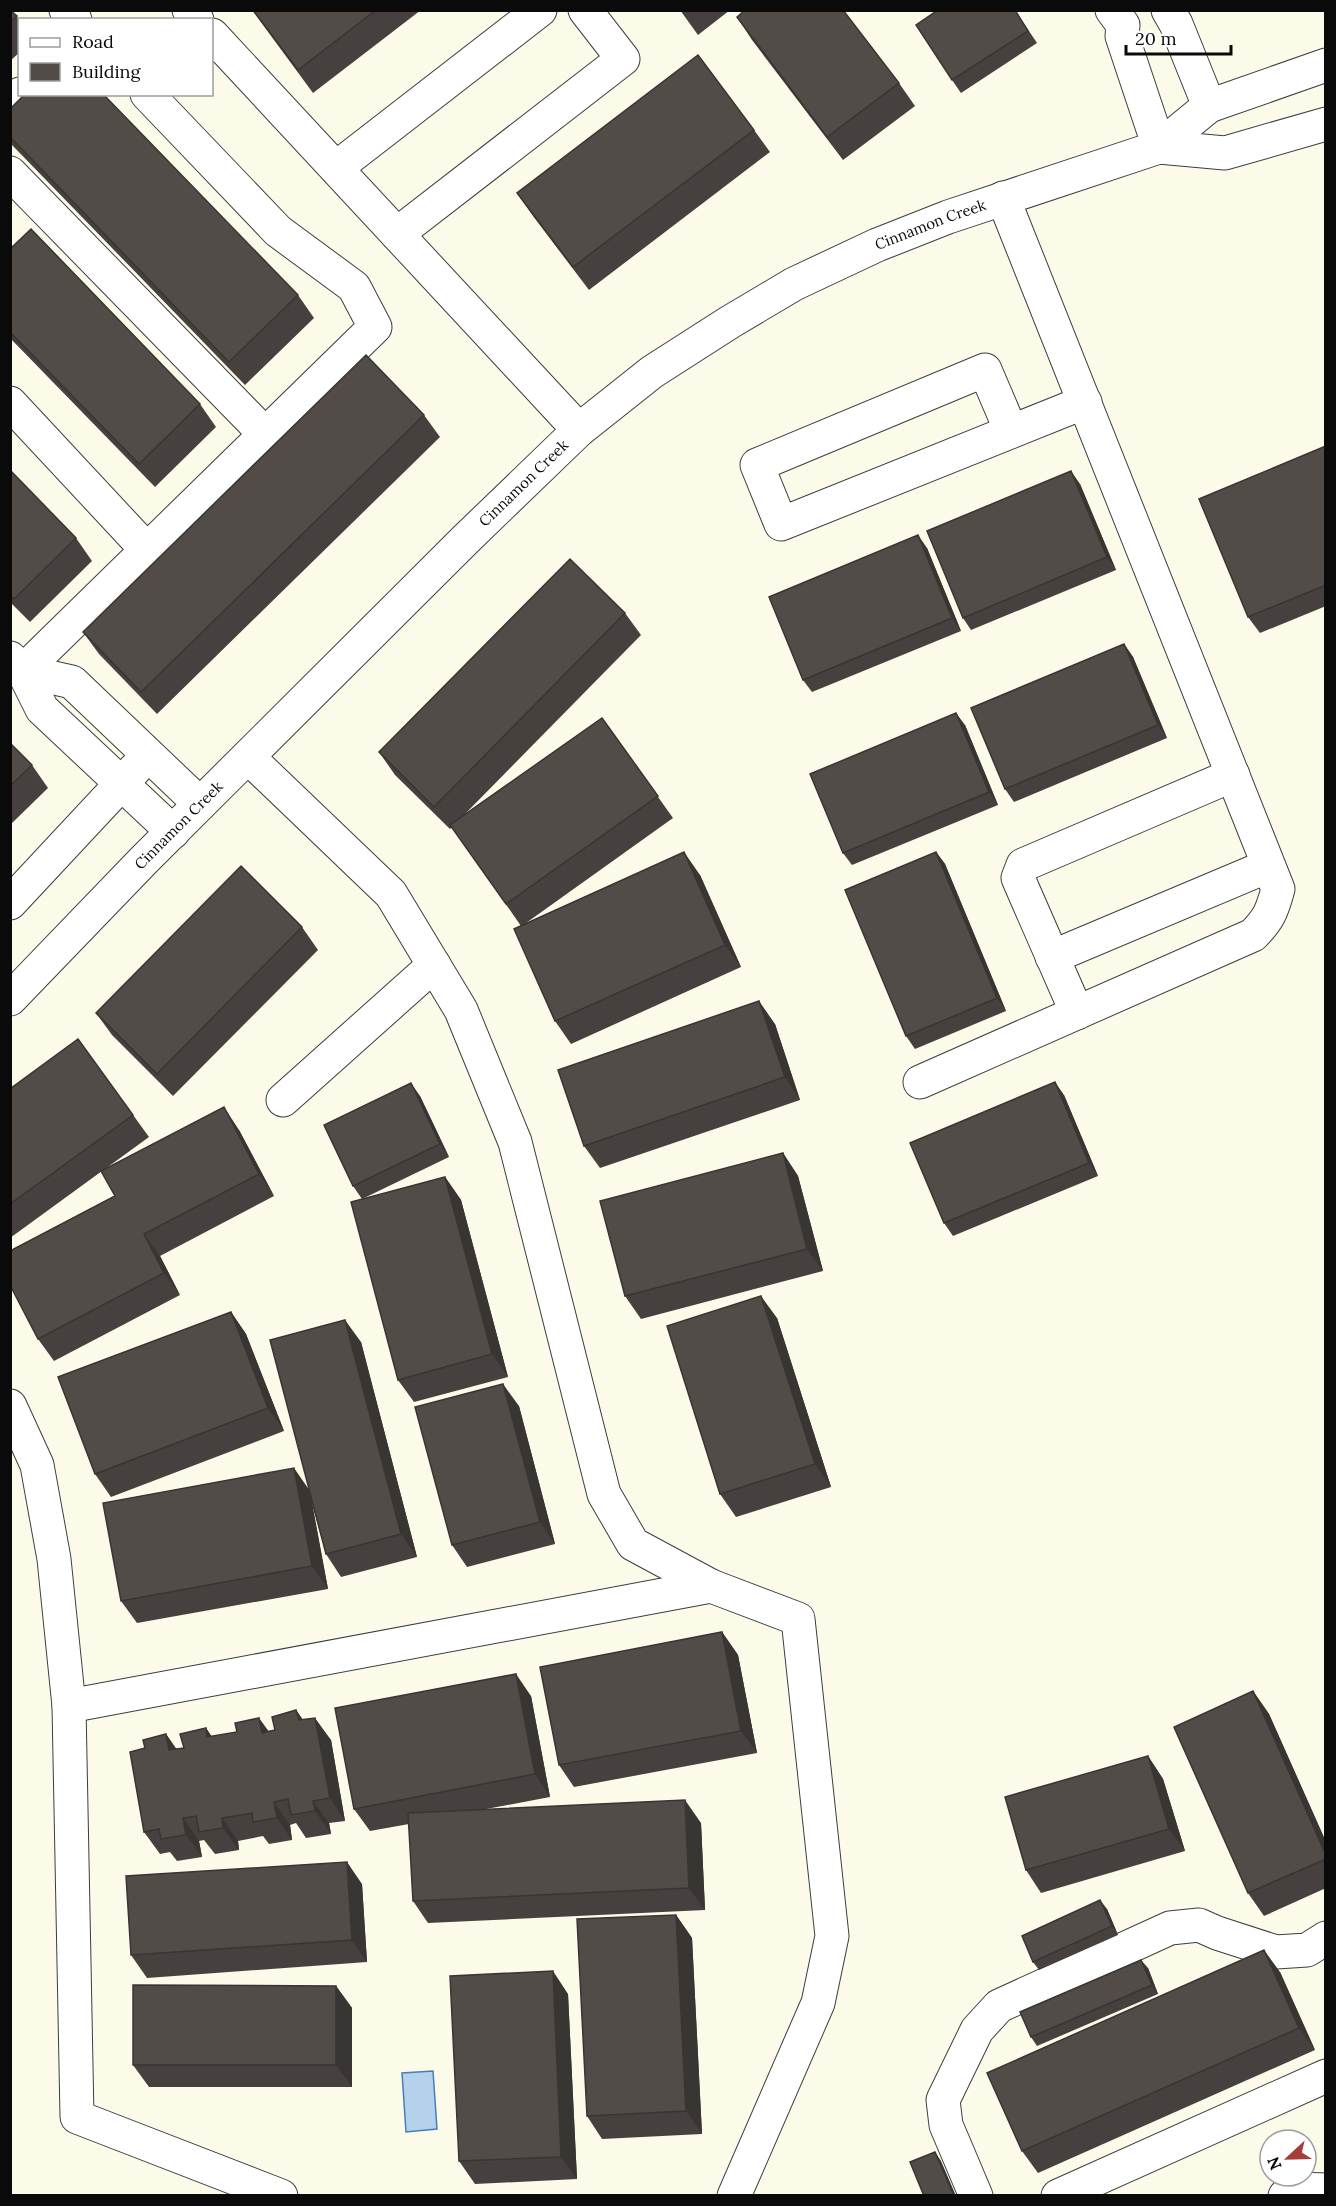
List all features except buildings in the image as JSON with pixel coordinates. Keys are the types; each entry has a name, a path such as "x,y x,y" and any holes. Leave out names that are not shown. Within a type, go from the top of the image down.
{"street":[{"path":"336,168 540,10"},
{"path":"397,234 623,59 585,10"},
{"path":"1159,147 1117,18 1130,20 1164,11 1176,24 1209,106"},
{"path":"213,36 579,430"},
{"name":"Cinnamon Creek","path":"10,999 200,804 466,539 579,430 652,372 794,284 877,245 1004,198 1159,147 1209,106 1326,65"},
{"path":"17,665 147,550 375,327 354,287 278,231 149,96"},
{"name":"Cinnamon Creek","path":"1159,147 1225,153 1326,124"},
{"path":"10,173 265,435"},
{"path":"920,1082 1253,935 1267,921 1278,889 1004,198"},
{"path":"1011,432 985,370 757,465 781,524 1011,432 1085,402"},
{"path":"10,403 147,550"},
{"path":"17,665 72,682 200,804"},
{"path":"17,665 42,710 173,832"},
{"path":"10,903 148,755"},
{"path":"248,757 391,894 461,1010 515,1142 604,1494 633,1544 711,1586 798,1619 832,1936 819,2003 734,2196"},
{"path":"1077,1013 1018,878 1023,864 1233,775"},
{"path":"1052,957 1268,866"},
{"path":"283,1100 434,965"},
{"path":"10,1406 37,1466 54,1559 69,1706 77,2117 281,2196"},
{"path":"69,1706 711,1586"},
{"path":"976,2196 946,2125 943,2100 977,2030 999,2006 1170,1928 1198,1925 1276,1952 1307,1950 1326,1938"},
{"path":"1058,2196 1326,2076"},
{"path":"1285,2196 1299,2189 1326,2190"}],"water":[{"path":"433,2071 437,2129 406,2132 402,2073"}]}
